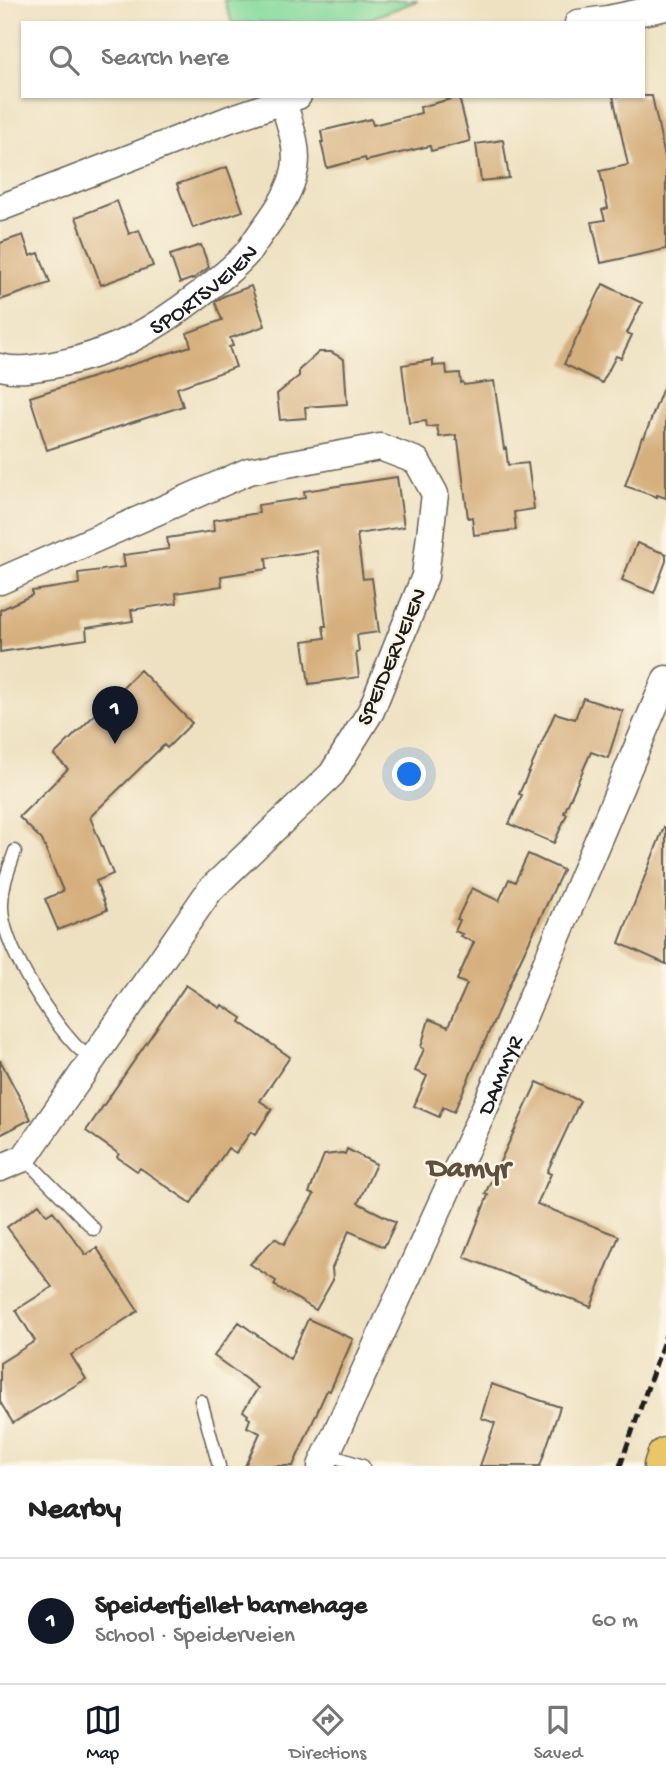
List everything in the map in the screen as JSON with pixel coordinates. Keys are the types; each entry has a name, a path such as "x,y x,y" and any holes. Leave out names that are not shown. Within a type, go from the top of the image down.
{"highway":[{"path":"663,1466 666,1457"}],"street":[{"path":"593,21 666,7"},
{"name":"SPORTSVEIEN","path":"0,208 230,119 291,99 296,151 290,185 279,208 247,253 219,279 166,319 110,350 34,369 12,370 0,367"},
{"name":"SPEIDERVEIEN","path":"0,581 249,471 380,447 417,461 435,494 425,576 371,710 332,774 210,890 93,1059 12,1163"},
{"name":"DAMMYR","path":"324,1460 486,1103 666,679"}],"lane":[{"path":"15,852 4,882 1,906 11,946 36,994 76,1046 93,1059"},
{"path":"12,1163 94,1229"},
{"path":"201,1401 219,1466"},
{"path":"324,1460 363,1466"}],"green space":[{"path":"224,0 417,0 363,21 231,21"}],"building":[{"path":"652,96 666,162 666,249 601,263 592,222 605,220 602,210 608,208 600,171 628,165 613,98"},
{"path":"459,98 470,141 431,151 430,146 366,161 365,158 327,168 321,131 371,119 373,125 421,113 420,107"},
{"path":"503,140 509,178 481,181 476,144"},
{"path":"227,167 243,211 193,228 177,184"},
{"path":"117,201 129,234 139,230 153,266 101,285 76,217"},
{"path":"23,235 30,256 39,253 50,283 0,300 0,243"},
{"path":"201,245 209,267 194,278 180,283 170,255"},
{"path":"603,284 642,303 627,333 632,335 621,358 616,356 602,383 564,364"},
{"path":"251,286 265,326 230,338 233,346 229,347 236,367 177,388 183,406 47,450 30,397 191,346 187,333 222,320 215,302"},
{"path":"319,352 331,352 344,359 347,404 305,407 306,418 280,420 277,394 299,376 299,370"},
{"path":"433,360 433,366 446,365 447,374 460,373 461,383 464,385 494,381 508,465 528,463 534,509 514,512 516,530 474,535 472,517 468,518 456,435 439,437 437,426 427,427 426,421 409,423 402,365"},
{"path":"664,385 666,386 666,498 625,486"},
{"path":"397,477 404,527 357,534 363,579 372,578 379,632 357,635 359,677 309,684 303,641 325,638 323,626 326,626 317,551 266,558 267,569 221,576 222,586 176,593 177,603 131,610 133,621 86,628 87,639 0,652 0,610 32,595 32,591 79,584 78,573 125,567 123,555 169,549 167,538 214,531 213,520 259,513 258,505 305,498 304,491"},
{"path":"637,543 666,554 654,593 622,580"},
{"path":"140,670 192,723 167,748 164,745 90,817 113,874 96,881 107,910 58,930 45,899 63,891 42,840 19,817 68,769 54,755"},
{"path":"583,698 623,711 608,758 591,752 554,843 509,824 522,795 519,794 555,713 575,719"},
{"path":"664,827 666,828 666,964 619,943"},
{"path":"528,854 563,870 454,1112 443,1107 439,1117 414,1106 427,1076 415,1071 424,1049 421,1047 429,1019 448,1027 467,984 457,980 474,942 455,931 460,920 457,919 472,888 499,901 509,879 515,882"},
{"path":"186,985 220,1008 222,1005 242,1018 240,1022 290,1057 260,1101 272,1109 255,1135 251,1132 236,1153 228,1148 191,1203 140,1168 137,1171 117,1157 119,1154 86,1131"},
{"path":"0,1060 31,1119 0,1135"},
{"path":"537,1082 580,1101 547,1172 551,1174 537,1204 619,1236 591,1307 464,1257 488,1195 485,1194"},
{"path":"347,1149 376,1164 358,1203 396,1222 384,1247 349,1231 332,1268 333,1280 316,1310 274,1285 276,1281 250,1264 275,1238 284,1244 314,1195 309,1193 324,1155 345,1154"},
{"path":"39,1204 47,1215 53,1211 86,1255 97,1248 138,1311 71,1355 86,1379 13,1423 0,1402 0,1363 35,1341 16,1310 52,1287 7,1227"},
{"path":"308,1319 353,1339 293,1466 245,1466 260,1433 247,1427 250,1419 243,1411 258,1388 214,1356 239,1322 290,1359"},
{"path":"491,1384 560,1407 540,1466 480,1466 495,1423 481,1418"}],"railway":[{"path":"620,1466 666,1335"}],"place":[{"name":"Speiderfjellet barnehage","path":"115,744"}],"district":[{"name":"Damyr","path":"469,1166"}]}
